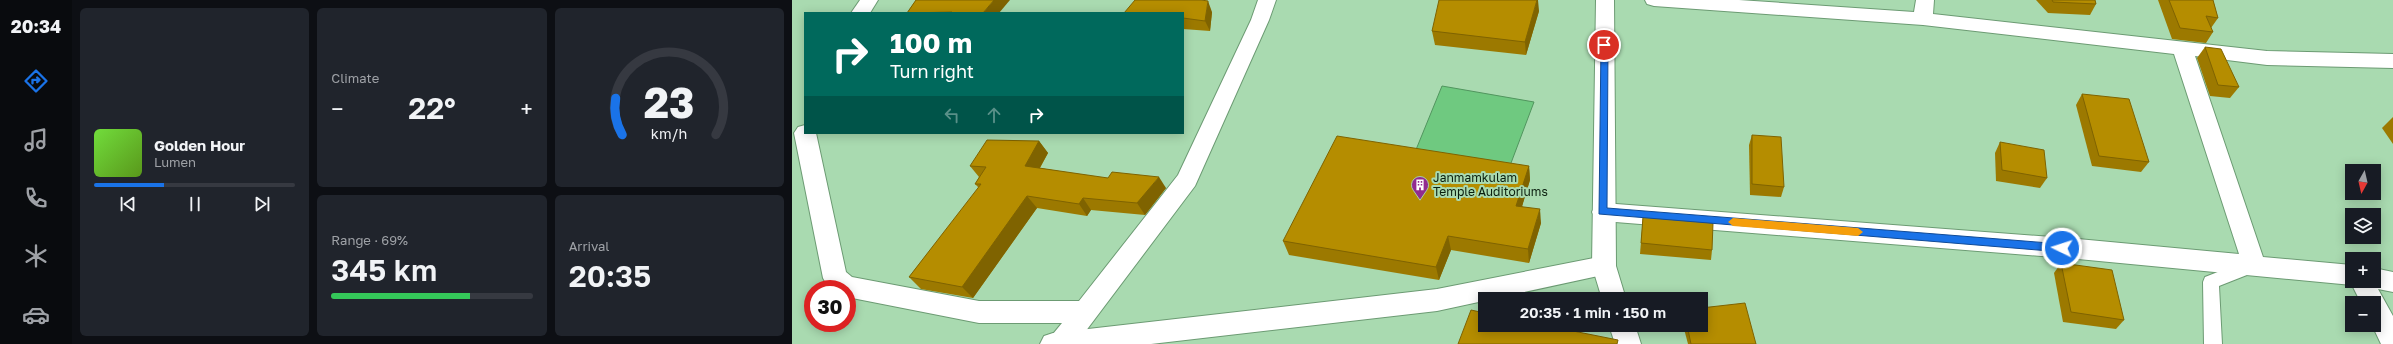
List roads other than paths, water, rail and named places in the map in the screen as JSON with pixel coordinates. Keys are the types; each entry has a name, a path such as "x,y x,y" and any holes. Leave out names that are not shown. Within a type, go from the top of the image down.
{"street":[{"path":"861,12 869,0"},
{"path":"1057,343 1086,312 1187,180 1260,20 1267,0"},
{"path":"1605,0 1603,212 1604,266 1612,292"},
{"path":"1654,0 1923,19 2267,58 2393,61"},
{"path":"1923,19 1925,0"},
{"path":"2182,48 2254,265"},
{"path":"805,134 835,278 846,286 979,312 1086,312"},
{"path":"1603,212 2254,265 2345,274"},
{"path":"1057,343 1436,300 1604,266"},
{"path":"2381,279 2393,282"},
{"path":"2381,318 2393,341"},
{"path":"1624,332 1628,344"}],"lane":[{"path":"2213,344 2211,323 2211,282 2254,265"}],"place":[{"name":"Janmamkulam Temple Auditoriums","path":"1420,200"}]}
